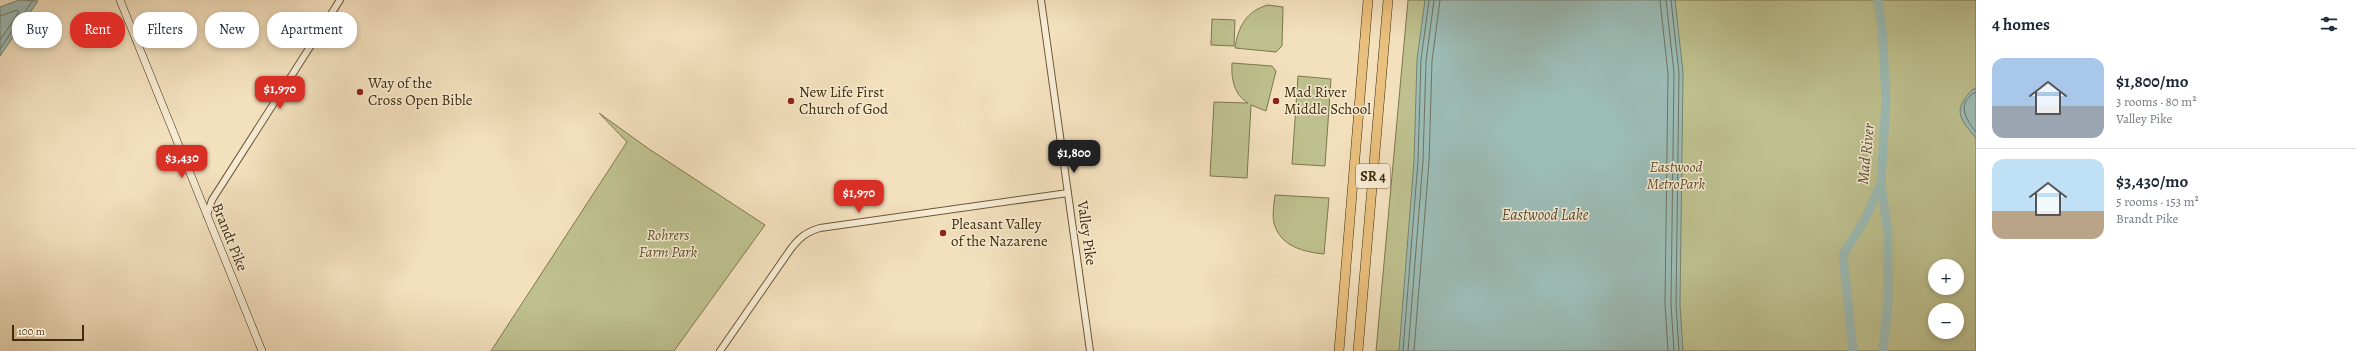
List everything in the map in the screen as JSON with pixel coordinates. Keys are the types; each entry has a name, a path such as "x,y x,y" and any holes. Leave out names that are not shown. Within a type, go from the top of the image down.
{"highway":[{"name":"SR 4","path":"1339,351 1368,0"},
{"name":"SR 4","path":"1358,351 1388,0"}],"main road":[{"name":"Brandt Pike","path":"120,0 262,351"}],"street":[{"path":"207,215 212,200 340,0"},
{"name":"Valley Pike","path":"1042,0 1090,351"},
{"path":"720,351 790,250 803,235 809,232 820,228 1068,193"}],"green space":[{"name":"Eastwood MetroPark","path":"1408,0 1976,0 1976,351 1376,351"},
{"path":"1268,5 1283,7 1282,46 1276,52 1235,48 1238,33 1244,21 1254,11"},
{"path":"1212,19 1235,20 1234,46 1211,45"},
{"path":"1232,63 1272,66 1276,71 1266,111 1251,105 1247,178 1210,176 1214,102 1248,103 1243,100 1234,86"},
{"path":"1298,76 1331,79 1325,166 1292,164"},
{"name":"Rohrers Farm Park","path":"599,113 649,149 765,225 674,351 491,351 627,142"},
{"path":"1275,195 1329,198 1324,254 1308,252 1293,246 1281,237 1273,220"}],"water":[{"path":"19,0 38,1 30,12 12,12 12,39 0,56 0,7"},
{"name":"Eastwood Lake","path":"1425,0 1675,0 1683,73 1680,305 1683,351 1399,351 1414,161 1417,60"},
{"path":"1973,89 1976,89 1976,138 1965,124 1960,114 1962,103"}],"waterway":[{"name":"Mad River","path":"1853,351 1843,255 1865,219 1881,184 1886,99 1882,27 1878,0"},
{"path":"1881,184 1888,233 1888,302 1883,351"}],"place":[{"name":"Way of the Cross Open Bible","path":"360,92"},
{"name":"New Life First Church of God","path":"791,101"},
{"name":"Mad River Middle School","path":"1276,101"},
{"name":"Pleasant Valley of the Nazarene","path":"943,233"}]}
